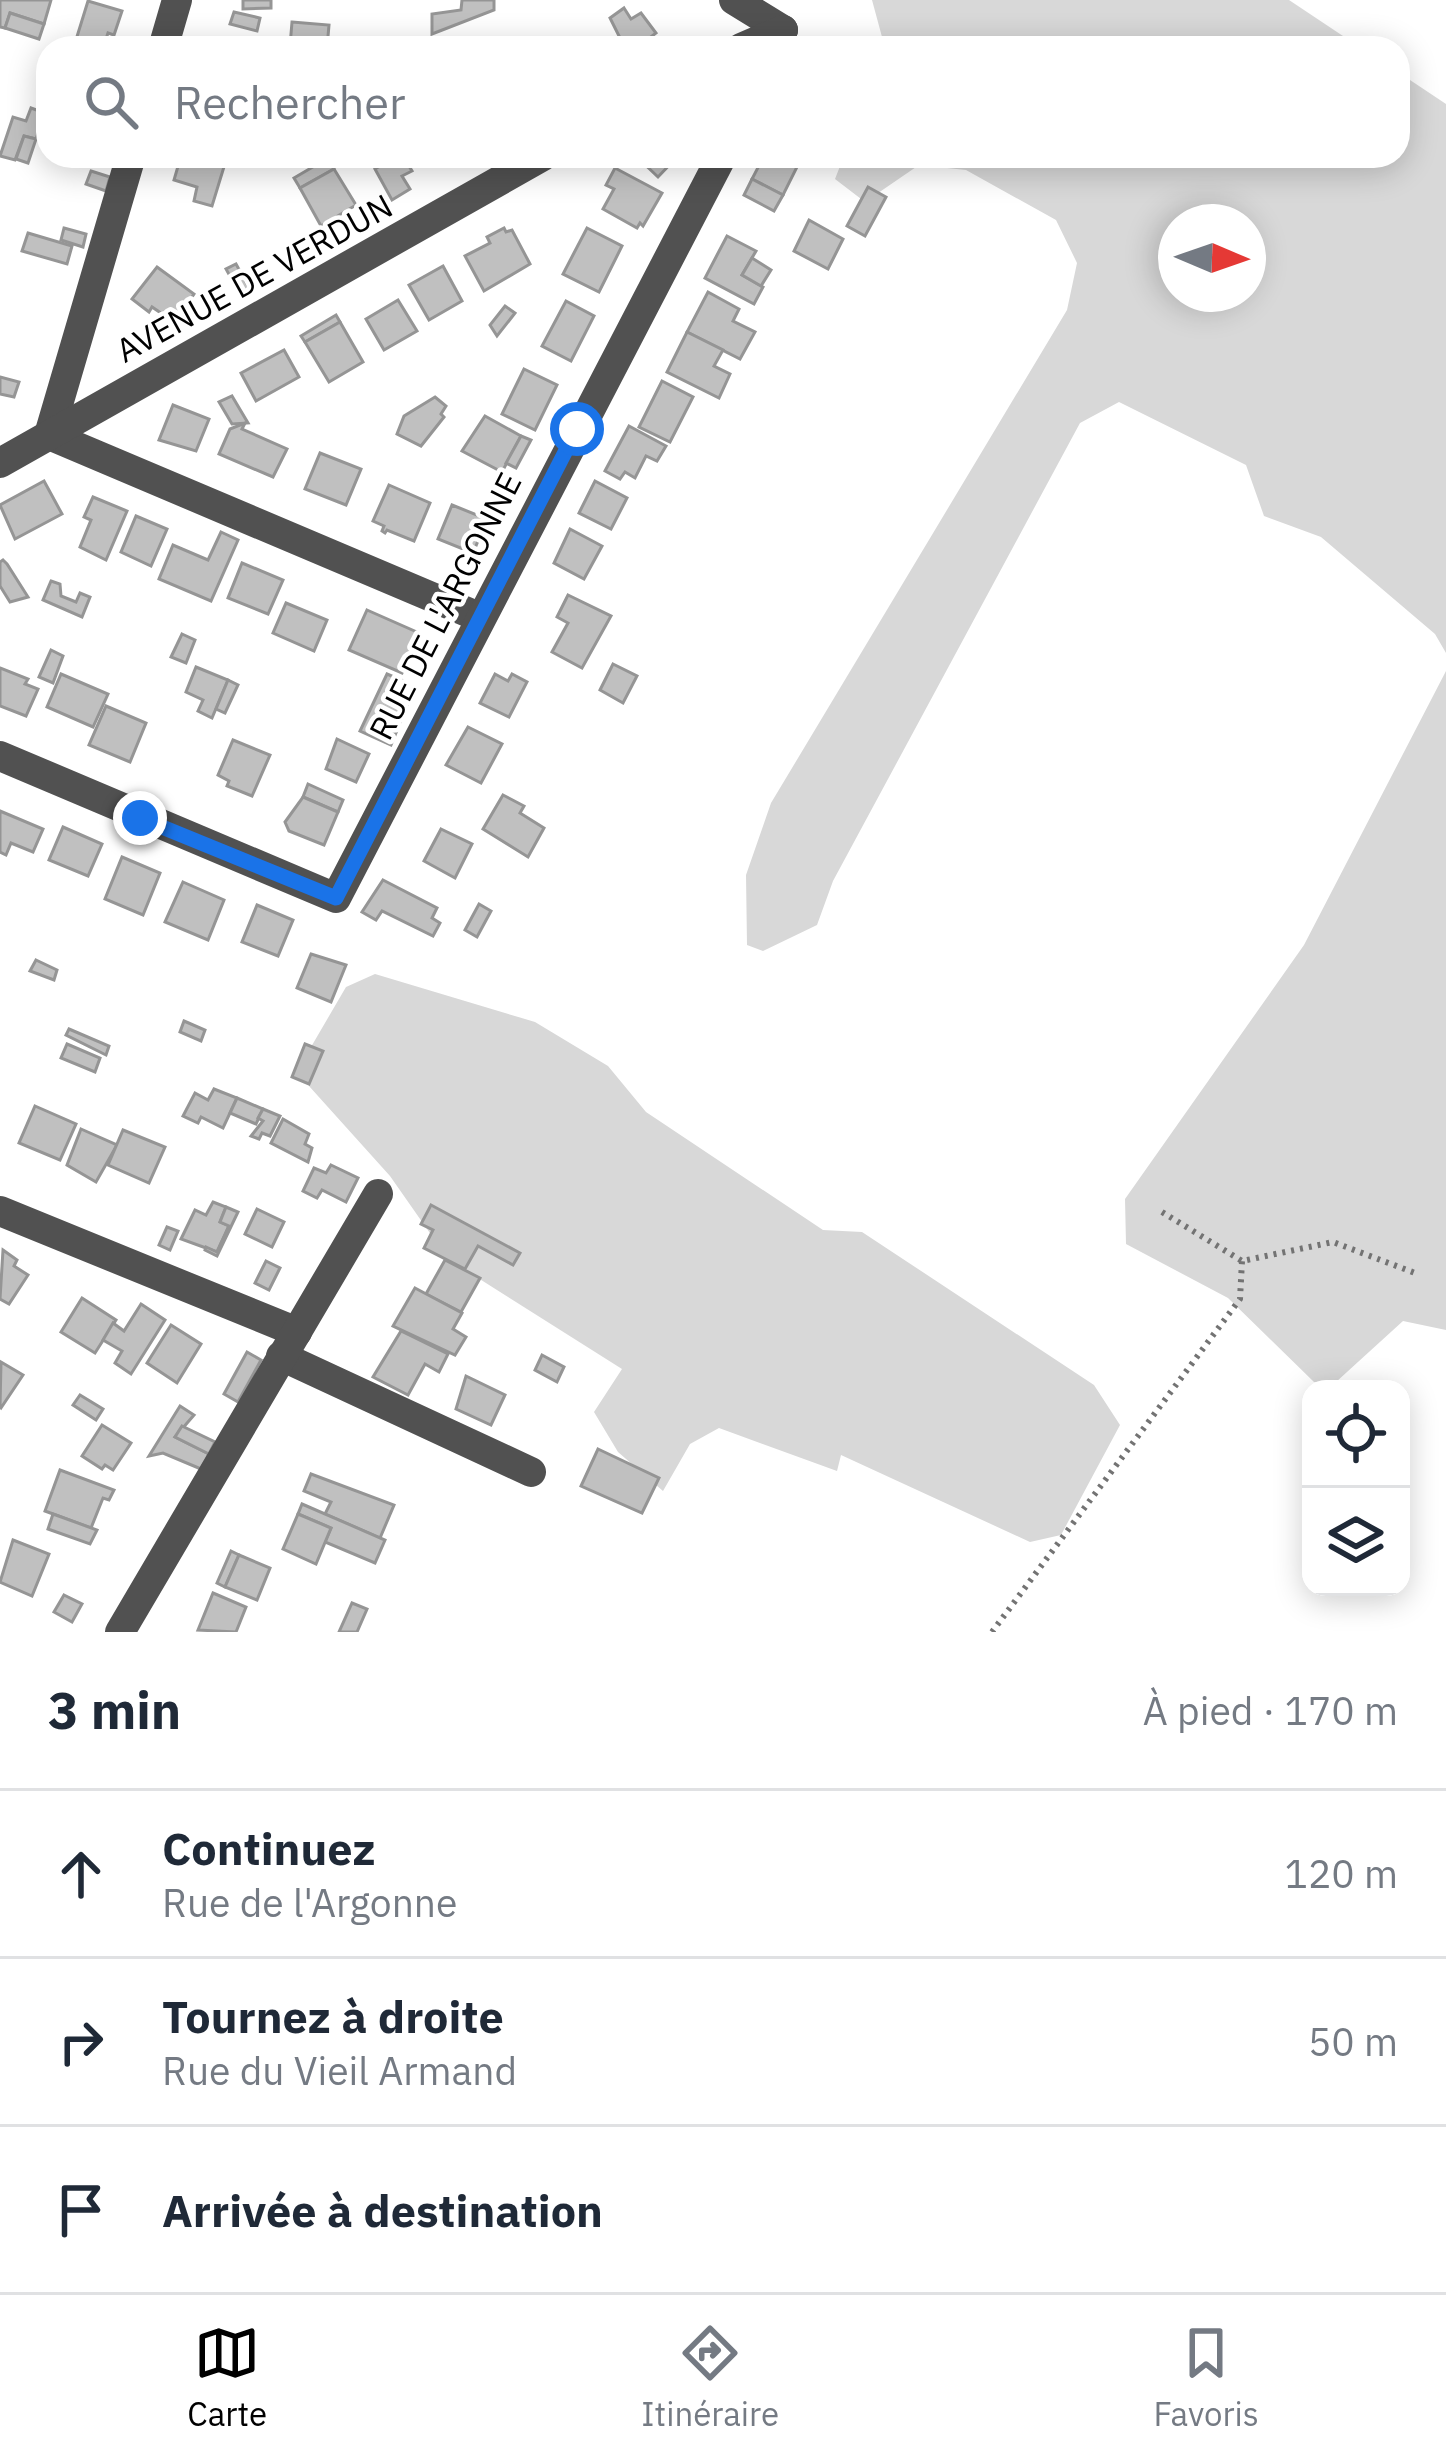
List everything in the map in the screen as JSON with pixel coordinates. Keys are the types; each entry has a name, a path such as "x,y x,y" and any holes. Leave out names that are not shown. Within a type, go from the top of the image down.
{"street":[{"path":"166,36 177,0"},
{"path":"734,0 776,36"},
{"path":"127,168 49,435 479,617"},
{"name":"AVENUE DE VERDUN","path":"0,463 522,168"},
{"name":"RUE DE L'ARGONNE","path":"0,756 336,898 716,168"},
{"path":"120,1632 379,1194"},
{"path":"0,1210 289,1344 531,1472"}],"path":[{"path":"1162,1212 1242,1261 1334,1242 1414,1273"},
{"path":"992,1632 1240,1299 1242,1261"}],"shaded area":[{"path":"872,0 1289,0 1343,36 882,36"},
{"path":"1410,80 1446,104 1446,653 1435,634 1321,537 1264,516 1246,465 1119,402 1080,423 833,881 817,925 763,951 747,945 746,875 771,803 1067,310 1077,263 1056,220 966,170 947,168 1410,168"},
{"path":"839,168 915,168 865,202 835,179"},
{"path":"1446,671 1446,1330 1403,1321 1338,1380 1312,1380 1228,1298 1126,1244 1125,1199 1304,945"},
{"path":"375,974 535,1022 608,1066 646,1112 823,1230 862,1232 1094,1385 1120,1425 1061,1535 1030,1542 841,1455 837,1471 719,1428 690,1444 663,1491 618,1452 594,1412 622,1369 448,1259 390,1176 309,1086 311,1047 346,987"}],"building":[{"path":"0,0 51,0 44,24 10,13 5,28 0,27"},
{"path":"243,0 271,0 271,8 243,9"},
{"path":"462,0 494,0 494,10 432,34 432,14 461,10"},
{"path":"88,1 122,11 114,35 77,36"},
{"path":"624,8 631,19 641,13 656,33 619,36 610,18"},
{"path":"234,12 260,18 257,31 230,24"},
{"path":"10,13 44,24 36,38 5,28"},
{"path":"292,22 329,25 328,36 291,36"},
{"path":"31,108 36,110 36,139 24,136 15,160 0,156 13,117 26,121"},
{"path":"24,136 36,139 28,163 16,159"},
{"path":"178,168 224,168 212,206 194,201 197,187 174,180"},
{"path":"311,168 334,169 300,188 294,178"},
{"path":"410,168 402,176 410,189 392,200 375,169"},
{"path":"615,168 662,193 643,226 640,223 637,228 603,209 614,189 606,185"},
{"path":"758,168 796,168 783,195 752,179"},
{"path":"334,169 356,205 321,226 300,188"},
{"path":"91,171 110,177 106,191 86,184"},
{"path":"752,179 783,195 774,211 744,195"},
{"path":"868,187 886,197 865,236 847,226"},
{"path":"809,220 843,239 828,269 794,251"},
{"path":"64,228 86,234 83,247 61,240"},
{"path":"504,228 512,230 530,264 484,291 465,256 490,243 487,237"},
{"path":"587,228 622,246 599,292 563,274"},
{"path":"28,233 72,246 67,264 22,251"},
{"path":"727,236 756,251 742,275 763,287 754,304 705,278"},
{"path":"752,258 771,270 761,286 742,275"},
{"path":"236,264 251,291 241,296 226,269"},
{"path":"443,266 462,301 429,320 409,285"},
{"path":"157,267 194,294 174,322 132,299"},
{"path":"708,292 739,309 733,321 755,332 740,359 687,332"},
{"path":"398,300 417,331 384,350 366,319"},
{"path":"566,301 594,316 571,361 542,346"},
{"path":"505,306 515,313 497,336 490,325"},
{"path":"336,315 340,322 305,342 301,336"},
{"path":"340,322 363,362 329,382 305,342"},
{"path":"687,332 723,350 714,366 730,374 719,398 667,372"},
{"path":"284,350 299,377 256,401 241,373"},
{"path":"524,369 557,385 535,430 502,414"},
{"path":"0,377 19,382 14,397 0,394"},
{"path":"662,381 693,397 670,442 639,427"},
{"path":"232,396 248,423 232,424 219,402"},
{"path":"435,397 446,406 444,417 421,446 397,434 404,416"},
{"path":"173,405 209,419 196,451 159,440"},
{"path":"485,416 521,436 502,472 462,451"},
{"path":"245,423 242,429 287,449 273,477 219,454 230,429"},
{"path":"629,426 666,446 657,461 646,456 635,478 625,472 620,479 605,471"},
{"path":"521,436 531,440 516,468 506,463"},
{"path":"320,453 361,469 346,505 305,489"},
{"path":"44,481 62,514 15,539 0,505"},
{"path":"595,481 627,498 611,529 579,513"},
{"path":"389,485 430,503 414,541 385,533 384,526 373,521"},
{"path":"93,497 127,511 106,560 80,547 91,520 84,517"},
{"path":"452,505 487,519 473,553 438,539"},
{"path":"136,516 167,529 151,566 121,552"},
{"path":"570,529 602,546 584,579 554,563"},
{"path":"221,532 238,540 211,601 159,579 173,545 208,560"},
{"path":"3,560 28,597 10,602 0,586"},
{"path":"242,563 283,580 268,614 228,598"},
{"path":"51,581 60,584 61,596 76,602 80,593 90,597 82,617 43,600"},
{"path":"568,595 611,616 582,668 552,652 568,623 557,617"},
{"path":"286,603 327,620 314,651 273,633"},
{"path":"367,610 419,633 402,673 349,650"},
{"path":"182,634 195,640 186,663 171,657"},
{"path":"51,650 63,656 53,683 39,677"},
{"path":"613,664 637,676 623,703 600,690"},
{"path":"196,667 228,680 212,718 198,711 203,700 186,692"},
{"path":"0,668 28,679 25,684 38,689 26,716 0,706"},
{"path":"61,674 108,694 93,727 47,707"},
{"path":"387,674 406,682 400,696 410,699 391,745 360,731"},
{"path":"495,674 508,681 512,674 527,682 509,717 480,703"},
{"path":"228,680 238,685 225,713 216,709"},
{"path":"106,706 146,723 130,762 89,745"},
{"path":"468,727 502,744 481,783 446,765"},
{"path":"337,739 369,754 356,782 326,769"},
{"path":"233,740 270,755 252,796 227,786 229,781 218,775"},
{"path":"308,784 343,800 338,812 303,797"},
{"path":"503,795 524,806 520,813 544,828 528,857 483,829"},
{"path":"303,797 338,812 324,845 289,831 285,822"},
{"path":"0,811 43,829 33,852 11,843 6,855 0,852"},
{"path":"63,827 102,844 88,876 49,860"},
{"path":"441,829 472,844 455,878 424,861"},
{"path":"122,857 160,873 143,915 105,899"},
{"path":"383,880 437,908 432,918 440,923 433,936 382,911 376,920 362,912"},
{"path":"183,882 224,900 208,940 165,922"},
{"path":"479,904 491,911 477,937 465,930"},
{"path":"257,905 293,920 278,956 242,942"},
{"path":"311,954 346,965 331,1002 297,988"},
{"path":"36,960 57,970 54,980 30,971"},
{"path":"184,1021 205,1030 201,1041 180,1032"},
{"path":"69,1029 109,1046 106,1055 66,1035"},
{"path":"67,1044 100,1058 95,1072 61,1058"},
{"path":"305,1044 323,1051 309,1084 292,1077"},
{"path":"214,1089 237,1098 223,1128 201,1117 198,1123 183,1116 195,1093 208,1100"},
{"path":"237,1098 263,1109 256,1124 230,1113"},
{"path":"35,1106 76,1124 60,1160 19,1143"},
{"path":"263,1109 280,1116 270,1136 262,1133 259,1139 251,1136 263,1121 258,1118"},
{"path":"283,1119 309,1134 305,1144 312,1148 308,1162 271,1143"},
{"path":"81,1129 117,1145 96,1182 67,1165"},
{"path":"123,1130 165,1147 149,1183 108,1165"},
{"path":"331,1165 358,1178 346,1202 322,1190 317,1198 303,1191 314,1168 326,1173"},
{"path":"213,1202 226,1207 220,1222 229,1226 217,1252 181,1239 195,1210 206,1215"},
{"path":"431,1205 520,1253 513,1265 478,1246 465,1269 424,1248 433,1230 421,1224"},
{"path":"226,1207 238,1212 217,1256 205,1250 217,1252 229,1226 220,1222"},
{"path":"257,1209 284,1222 272,1247 245,1234"},
{"path":"167,1227 178,1231 170,1250 159,1245"},
{"path":"3,1250 28,1275 9,1304 0,1299"},
{"path":"445,1260 480,1278 461,1312 426,1294"},
{"path":"266,1261 280,1268 269,1290 255,1283"},
{"path":"415,1288 462,1313 453,1329 466,1337 455,1355 393,1326"},
{"path":"82,1298 116,1320 95,1353 61,1332"},
{"path":"141,1304 165,1320 131,1374 115,1363 122,1351 103,1340 113,1323 124,1331"},
{"path":"171,1325 201,1344 177,1383 147,1363"},
{"path":"401,1331 448,1354 439,1372 425,1364 408,1395 373,1377"},
{"path":"247,1352 261,1360 238,1402 224,1394"},
{"path":"542,1355 564,1367 557,1382 535,1370"},
{"path":"1,1362 23,1375 1,1408 0,1407"},
{"path":"466,1376 505,1395 491,1425 456,1409"},
{"path":"80,1395 103,1409 96,1420 73,1405"},
{"path":"180,1406 194,1415 175,1437 209,1454 201,1469 163,1453 149,1456"},
{"path":"102,1425 131,1443 113,1470 105,1465 102,1469 82,1456"},
{"path":"182,1426 215,1442 209,1454 175,1437"},
{"path":"598,1449 659,1478 642,1513 581,1486"},
{"path":"60,1470 114,1490 109,1500 103,1498 91,1528 45,1511"},
{"path":"311,1474 394,1505 380,1538 325,1514 331,1502 304,1491"},
{"path":"302,1504 385,1540 375,1563 325,1542 331,1528 298,1514"},
{"path":"53,1514 97,1530 90,1544 48,1529"},
{"path":"298,1514 331,1528 316,1564 283,1549"},
{"path":"13,1540 49,1554 32,1596 0,1582"},
{"path":"231,1551 239,1555 225,1587 217,1583"},
{"path":"239,1555 270,1568 257,1600 225,1587"},
{"path":"213,1593 246,1607 236,1632 198,1630"},
{"path":"64,1595 82,1604 72,1622 54,1612"},
{"path":"352,1603 367,1609 357,1632 339,1632"}],"route":[{"path":"140,818 336,898 577,429"}]}
